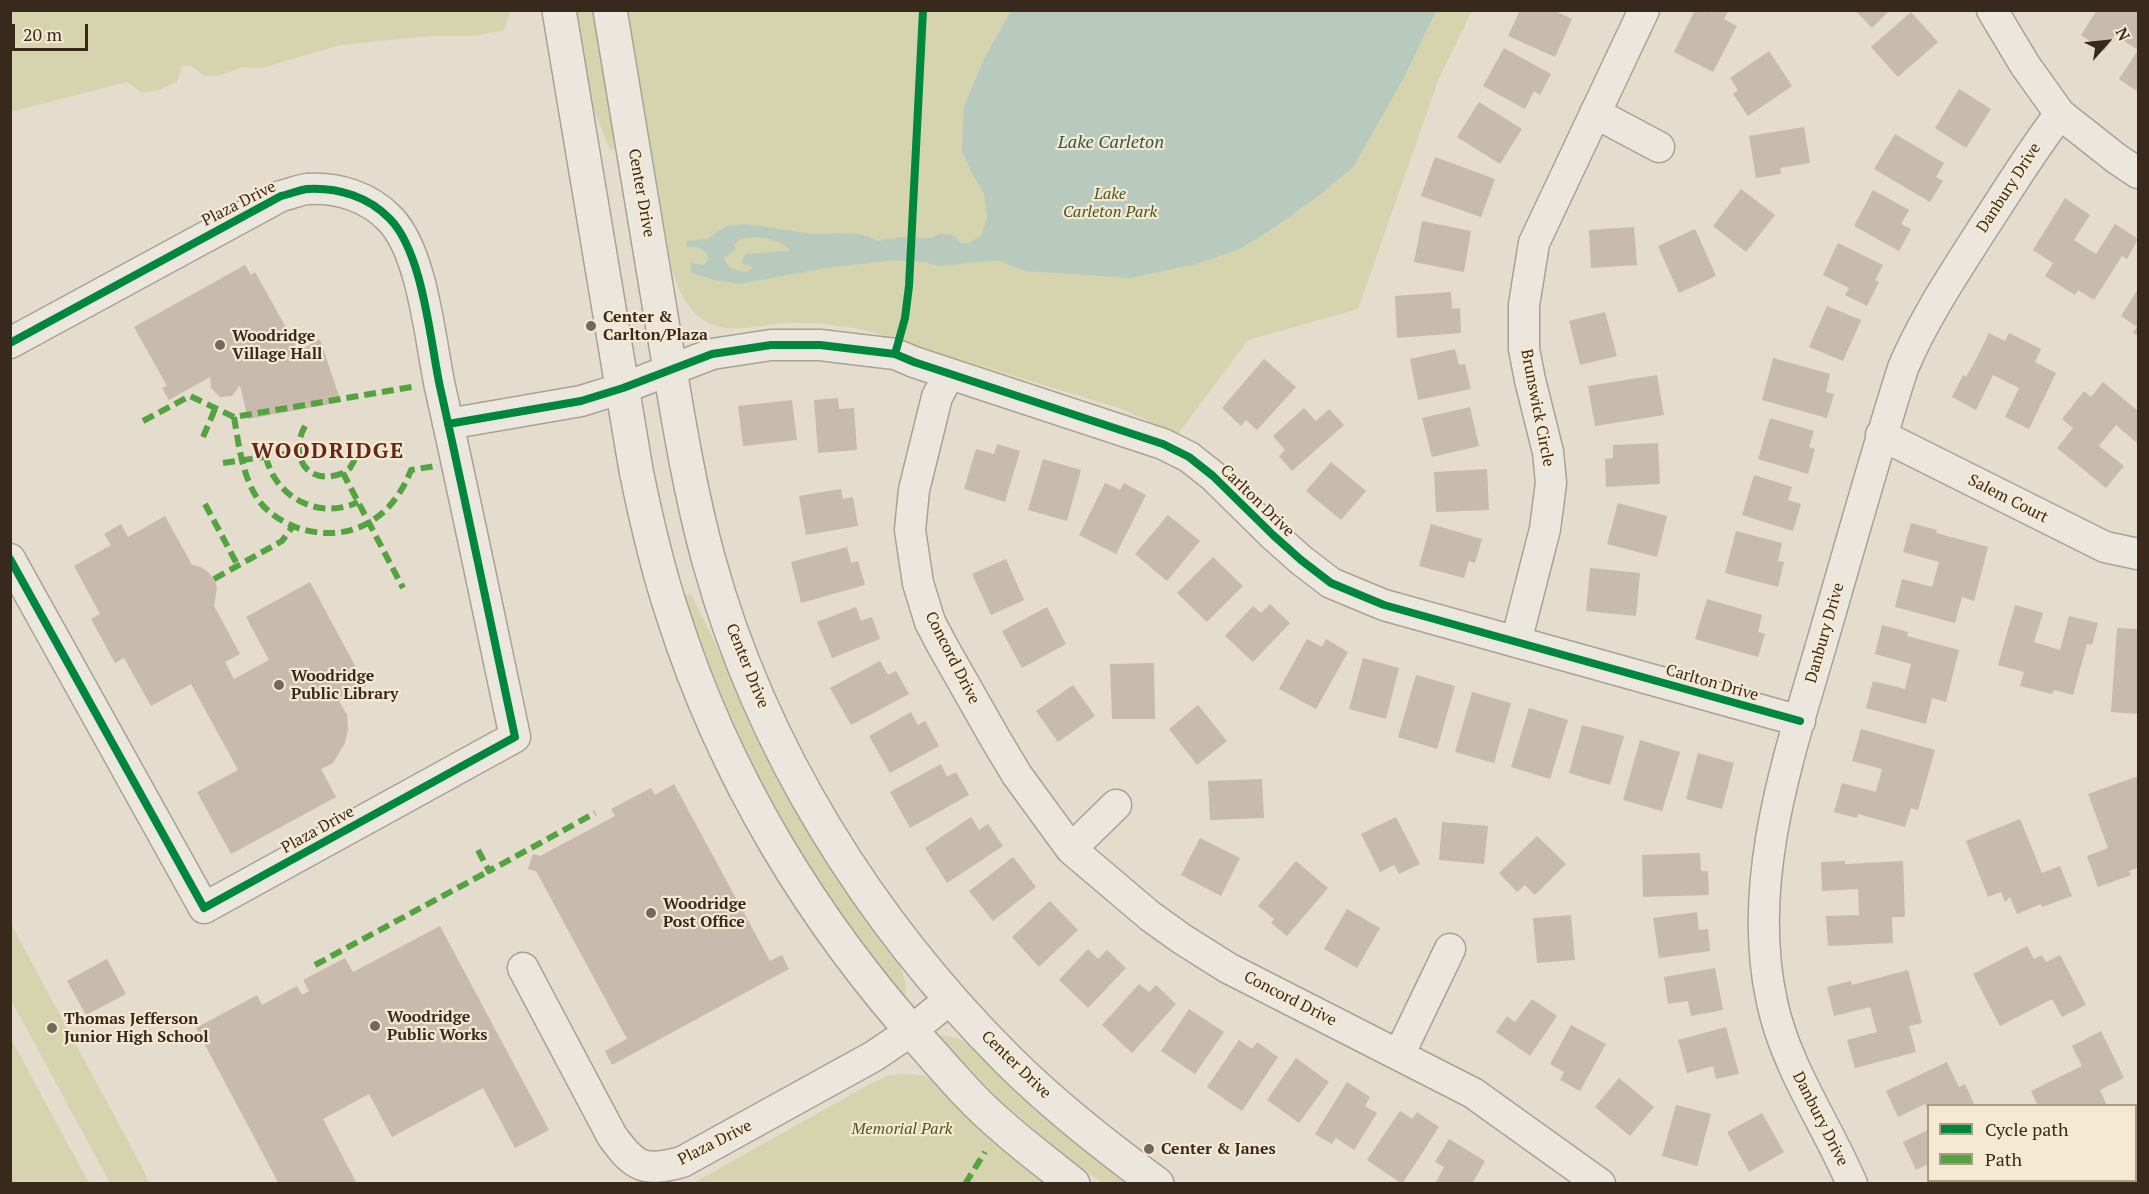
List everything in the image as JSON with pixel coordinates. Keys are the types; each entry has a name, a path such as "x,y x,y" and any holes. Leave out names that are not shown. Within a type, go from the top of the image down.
{"street":[{"path":"559,10 636,471 656,562 673,617 713,723 744,787 800,884 874,987 911,1031 1001,1126 1073,1184"},
{"name":"Center Drive","path":"610,10 694,502 723,604 752,684 798,781 831,838 882,913 950,999 1039,1089 1157,1184"},
{"name":"Brunswick Circle","path":"1516,642 1545,529 1551,483 1548,452 1524,349 1524,305 1533,243 1644,10"},
{"path":"1992,10 2025,65 2060,114 2110,154 2139,173"},
{"path":"1595,113 1659,147"},
{"name":"Danbury Drive","path":"1852,1184 1785,1049 1772,1003 1767,977 1764,925 1769,851 1800,721 1902,368 1913,343 1938,299 2040,140 2060,114"},
{"name":"Plaza Drive","path":"10,343 281,196 305,189 324,189 347,193 373,204 392,220 416,265 515,737 204,908 10,559"},
{"name":"Carlton Drive","path":"623,388 712,354 771,345 820,345 896,354 949,374 1163,444 1189,458 1213,476 1294,554 1331,583 1384,605 1800,721"},
{"name":"Concord Drive","path":"949,374 937,397 914,490 910,530 918,583 930,622 996,740 1017,775 1071,849 1150,916 1182,939 1228,968 1473,1093 1600,1184"},
{"path":"448,424 581,401 623,388"},
{"name":"Salem Court","path":"1881,435 2105,548 2139,554"},
{"path":"1071,849 1116,806"},
{"path":"1399,1054 1450,949"},
{"name":"Plaza Drive","path":"523,968 612,1136 627,1156 643,1166 661,1168 682,1162 874,1056 911,1031 950,999"}],"green space":[{"path":"11,10 511,11 504,30 475,36 431,36 340,45 262,68 242,67 221,75 204,76 190,65 181,67 177,82 158,90 142,93 127,82 11,112"},
{"path":"575,11 593,11 617,148 610,150 590,101"},
{"name":"Lake Carleton Park","path":"628,11 1472,11 1439,78 1358,309 1248,340 1178,434 1122,409 864,330 799,323 728,328 705,321 689,306 672,270"},
{"path":"691,594 745,704 863,914 900,965 906,985 905,996 880,969 829,896 757,773 718,687 684,596"},
{"path":"11,924 149,1183 110,1183 11,1000"},
{"path":"943,1035 960,1039 971,1046 1032,1105 1131,1183 1102,1183 1039,1134 1000,1100 941,1039"},
{"path":"11,1039 89,1183 11,1183"},
{"name":"Memorial Park","path":"890,1075 924,1076 937,1084 1048,1183 698,1184 697,1181 866,1086"}],"water":[{"name":"Lake Carleton","path":"1011,10 1436,11 1403,79 1354,166 1321,194 1238,250 1196,264 1131,278 1025,271 998,260 938,266 924,262 893,260 820,269 740,284 691,273 691,263 703,265 709,260 701,249 687,247 687,241 707,239 727,226 747,224 812,234 851,233 868,236 878,241 900,237 931,238 940,234 954,235 960,243 969,243 981,236 987,218 984,193 962,151 964,106 985,57","holes":["757,237 779,242 790,251 746,254 741,263 753,267 747,272 727,265 724,258 736,249 734,245 740,239"]}],"building":[{"path":"1520,10 1553,10 1572,19 1555,57 1508,36"},
{"path":"1695,10 1707,10 1712,13 1713,10 1729,10 1724,19 1737,26 1713,72 1674,52"},
{"path":"1855,10 1890,10 1872,28"},
{"path":"2097,10 2138,10 2138,50 2115,35 2104,51 2081,35"},
{"path":"1911,12 1938,42 1898,77 1871,47"},
{"path":"1504,48 1551,74 1540,95 1534,91 1525,109 1483,86"},
{"path":"2138,50 2138,92 2119,79"},
{"path":"1769,51 1792,86 1748,116 1733,94 1738,90 1730,78"},
{"path":"1959,89 1991,109 1966,148 1935,128"},
{"path":"1479,102 1522,129 1500,164 1457,137"},
{"path":"1804,127 1810,163 1780,168 1781,174 1756,178 1749,136"},
{"path":"1895,134 1944,163 1936,177 1943,181 1930,202 1874,169"},
{"path":"1435,157 1495,179 1481,217 1421,196"},
{"path":"1741,189 1775,215 1746,252 1713,226"},
{"path":"1873,190 1909,210 1901,224 1911,229 1899,251 1854,226"},
{"path":"2065,198 2090,215 2074,240 2096,254 2115,224 2138,239 2127,259 2122,256 2094,300 2078,290 2075,295 2045,276 2053,263 2033,250"},
{"path":"1422,221 1471,231 1464,272 1414,262"},
{"path":"1634,227 1637,265 1591,268 1589,230"},
{"path":"1695,229 1716,276 1679,293 1658,246"},
{"path":"1838,243 1883,265 1875,280 1879,282 1867,306 1845,295 1849,288 1823,275"},
{"name":"Woodridge Village Hall","path":"245,265 251,275 255,272 299,351 320,339 341,402 248,419 240,385 232,396 220,397 211,388 210,377 169,400 162,388 167,386 134,327"},
{"path":"2138,289 2138,336 2133,333 2137,327 2121,316"},
{"path":"1451,292 1452,309 1460,308 1461,333 1397,338 1395,296"},
{"path":"1827,306 1861,320 1843,361 1809,347"},
{"path":"1605,312 1617,356 1580,365 1569,321"},
{"path":"1989,333 2005,341 2009,333 2041,349 2035,362 2056,373 2029,429 2005,417 2019,388 1993,375 1976,410 1952,397 1963,375 1966,377 1973,365"},
{"path":"1455,349 1459,365 1465,364 1471,389 1418,400 1410,359"},
{"path":"1773,358 1830,374 1826,392 1834,394 1827,418 1762,400"},
{"path":"1264,359 1296,387 1257,430 1246,420 1241,426 1222,408"},
{"path":"1657,375 1664,415 1595,426 1588,386"},
{"path":"2103,382 2138,411 2138,444 2116,425 2099,446 2124,466 2106,488 2057,448 2073,428 2062,419 2084,391 2091,397"},
{"path":"838,398 839,409 854,408 857,450 818,453 814,400"},
{"path":"792,400 797,440 743,446 738,406"},
{"path":"1470,407 1479,446 1432,457 1422,418"},
{"path":"1304,408 1316,421 1329,409 1344,425 1292,471 1279,456 1285,450 1273,436"},
{"path":"1770,418 1814,431 1809,447 1815,449 1808,474 1758,459"},
{"path":"1658,443 1660,484 1606,487 1605,459 1613,458 1613,445"},
{"path":"997,444 1020,451 1005,502 964,489 976,449 994,454"},
{"path":"1043,459 1081,470 1067,521 1028,510"},
{"path":"1331,462 1366,491 1341,520 1306,491"},
{"path":"1487,469 1489,510 1436,512 1434,472"},
{"path":"1754,475 1792,487 1788,500 1801,504 1793,531 1742,515"},
{"path":"1105,483 1120,490 1124,483 1146,495 1116,554 1079,535"},
{"path":"841,489 843,499 853,497 858,526 806,535 799,496"},
{"path":"1618,503 1667,516 1657,557 1607,544"},
{"path":"1168,515 1200,541 1167,581 1135,554"},
{"name":"Woodridge Public Library","path":"165,516 192,565 201,567 215,580 217,588 214,606 240,654 225,662 234,679 269,660 246,617 310,582 366,686 339,701 347,715 348,729 345,743 333,763 321,769 336,797 231,854 197,792 238,770 191,684 151,706 124,658 115,663 91,619 100,614 74,566 111,545 104,534 121,524 128,537"},
{"path":"1911,523 1937,530 1936,533 1988,547 1974,601 1962,597 1955,623 1895,607 1902,579 1932,587 1939,562 1903,552"},
{"path":"1431,524 1482,539 1475,563 1469,561 1464,578 1419,566"},
{"path":"1736,531 1782,543 1778,561 1784,562 1778,587 1725,573"},
{"path":"847,547 851,563 858,561 865,585 801,603 791,562"},
{"path":"1213,557 1243,586 1207,622 1177,593"},
{"path":"1006,559 1024,600 991,615 972,574"},
{"path":"1590,568 1640,573 1636,616 1586,611"},
{"path":"1707,599 1762,615 1758,632 1765,634 1758,657 1695,639"},
{"path":"1270,604 1290,623 1253,662 1225,636 1253,606 1261,613"},
{"path":"2015,605 2043,613 2034,642 2060,650 2069,616 2098,623 2092,645 2087,644 2073,695 2054,690 2052,694 2020,686 2024,672 1998,665"},
{"path":"856,607 861,621 872,617 880,639 832,658 817,622"},
{"path":"1047,607 1066,644 1022,668 1002,631"},
{"path":"1882,625 1908,632 1907,636 1959,650 1946,702 1932,698 1926,724 1866,708 1873,681 1905,689 1911,664 1875,654"},
{"path":"2117,628 2138,629 2138,714 2111,712"},
{"path":"1307,639 1322,647 1326,639 1348,652 1316,709 1279,689"},
{"path":"1363,658 1399,668 1386,719 1349,709"},
{"path":"880,661 888,675 896,671 909,694 851,725 830,688"},
{"path":"1154,663 1155,719 1112,719 1110,664"},
{"path":"1416,675 1455,686 1437,749 1398,737"},
{"path":"1073,685 1095,716 1058,742 1036,711"},
{"path":"1472,692 1511,703 1494,763 1455,752"},
{"path":"1198,705 1227,741 1197,765 1169,729"},
{"path":"1529,708 1568,720 1550,779 1511,767"},
{"path":"911,712 918,725 925,721 939,746 890,773 869,736"},
{"path":"1582,725 1624,736 1610,785 1569,773"},
{"path":"1861,729 1935,750 1918,810 1911,808 1905,827 1858,814 1857,818 1834,812 1842,783 1876,792 1882,769 1852,761"},
{"path":"1640,740 1680,752 1662,811 1623,800"},
{"path":"1698,753 1734,763 1722,809 1686,799"},
{"path":"941,764 947,777 956,772 969,795 910,828 890,792"},
{"path":"2138,776 2138,868 2129,871 2131,875 2098,887 2087,856 2108,848 2088,794"},
{"path":"1262,779 1264,818 1210,820 1208,781"},
{"name":"Woodridge Post Office","path":"674,784 770,961 782,955 789,969 612,1065 605,1051 627,1039 536,871 528,869 533,854 540,856 615,816 611,809 651,788 655,795"},
{"path":"971,817 979,830 988,824 1003,846 947,883 925,848"},
{"path":"1396,817 1420,864 1399,874 1394,865 1380,872 1361,834"},
{"path":"2020,819 2042,873 2060,866 2072,896 2042,907 2041,904 2017,914 2010,897 2005,902 2001,892 1988,897 1966,841"},
{"path":"1442,822 1488,826 1484,864 1439,860"},
{"path":"1537,836 1566,864 1535,895 1525,885 1517,892 1499,873"},
{"path":"1200,838 1240,858 1221,896 1181,875"},
{"path":"1700,853 1701,871 1708,871 1709,895 1643,897 1642,855"},
{"path":"1013,857 1036,887 993,921 969,891"},
{"path":"1296,861 1328,888 1287,936 1271,923 1274,919 1258,906"},
{"path":"1845,861 1845,864 1903,861 1905,917 1892,917 1893,943 1828,946 1826,916 1859,915 1858,889 1822,891 1821,862"},
{"path":"1050,901 1078,930 1039,967 1012,937"},
{"path":"1347,909 1380,928 1357,968 1324,949"},
{"path":"1697,912 1699,930 1708,929 1710,951 1659,958 1653,918"},
{"path":"1571,915 1575,960 1537,963 1533,918"},
{"path":"440,926 549,1130 515,1148 483,1088 392,1137 369,1094 323,1119 357,1184 279,1184 196,1028 257,995 262,1005 297,986 302,995 309,991 303,980 345,958 353,972"},
{"path":"2027,946 2034,959 2042,955 2046,962 2060,955 2086,1005 2062,1017 2052,999 2000,1026 1973,974"},
{"path":"1088,949 1098,959 1107,950 1126,968 1088,1008 1059,980"},
{"path":"107,959 126,994 86,1015 67,981"},
{"path":"1715,968 1723,1010 1691,1016 1688,1001 1668,1004 1664,977"},
{"path":"1908,970 1922,1023 1909,1026 1916,1052 1855,1068 1847,1040 1877,1032 1870,1007 1834,1016 1827,987 1851,981 1852,985"},
{"path":"1139,984 1149,992 1156,985 1176,1004 1132,1053 1102,1025"},
{"path":"1532,999 1557,1016 1530,1056 1496,1032 1507,1016 1515,1022"},
{"path":"1189,1009 1224,1032 1195,1074 1161,1051"},
{"path":"1571,1025 1606,1044 1580,1091 1560,1080 1564,1072 1550,1064"},
{"path":"1726,1027 1739,1074 1716,1079 1713,1066 1687,1073 1678,1040"},
{"path":"2101,1031 2124,1078 2100,1090 2106,1104 2037,1104 2031,1091 2082,1066 2072,1046"},
{"path":"1239,1040 1252,1049 1257,1042 1278,1057 1242,1111 1207,1087"},
{"path":"1296,1058 1329,1082 1299,1123 1267,1100"},
{"path":"1947,1062 1959,1087 1965,1084 1974,1104 1927,1104 1927,1109 1925,1104 1898,1117 1886,1091"},
{"path":"1619,1078 1654,1107 1630,1136 1595,1107"},
{"path":"1347,1082 1370,1097 1365,1106 1377,1113 1354,1150 1336,1138 1332,1144 1315,1134"},
{"path":"1676,1105 1711,1114 1697,1166 1662,1156"},
{"path":"1400,1111 1412,1119 1417,1112 1439,1127 1402,1184 1367,1160"},
{"path":"1762,1113 1784,1152 1749,1172 1727,1132"},
{"path":"1927,1130 1927,1164 1916,1170 1903,1142"},
{"path":"1449,1139 1485,1161 1472,1184 1435,1184 1444,1167 1435,1162"},
{"path":"2137,1179 2138,1184 2068,1184 2068,1182 2137,1182"},
{"path":"2002,1182 2003,1184 1980,1184"}],"marked path":[{"path":"143,421 190,396 234,417 417,386"},
{"path":"203,437 215,409"},
{"path":"234,417 242,460 253,491 263,506 272,514 301,529 337,533 368,523 393,502 411,470 435,466"},
{"path":"305,426 300,437 299,448 300,458 305,466 320,476 343,473"},
{"path":"223,463 298,452"},
{"path":"266,457 279,484 301,502 328,509 358,502"},
{"path":"355,459 350,468 343,473 403,588"},
{"path":"205,504 238,566"},
{"path":"214,579 282,541 293,526"},
{"path":"478,850 489,871 595,813"},
{"path":"315,965 489,871"},
{"path":"965,1184 985,1152"}],"cycle path":[{"path":"895,354 905,318 909,286 923,10"},
{"path":"10,343 281,196 307,189 330,190 363,199 382,211 401,234 418,275 424,298 440,387 515,737 204,908 10,559"},
{"path":"448,424 581,401 623,388 712,354 771,345 820,345 895,354 1163,444 1189,457 1213,476 1301,560 1331,583 1384,605 1800,721"}],"place":[{"name":"Center & Carlton/Plaza","path":"591,326"},
{"name":"Woodridge Village Hall","path":"220,345"},
{"name":"Woodridge Public Library","path":"279,685"},
{"name":"Woodridge Post Office","path":"651,913"},
{"name":"Woodridge Public Works","path":"375,1026"},
{"name":"Thomas Jefferson Junior High School","path":"52,1028"},
{"name":"Center & Janes","path":"1149,1149"}],"district":[{"name":"WOODRIDGE","path":"328,452"}]}
